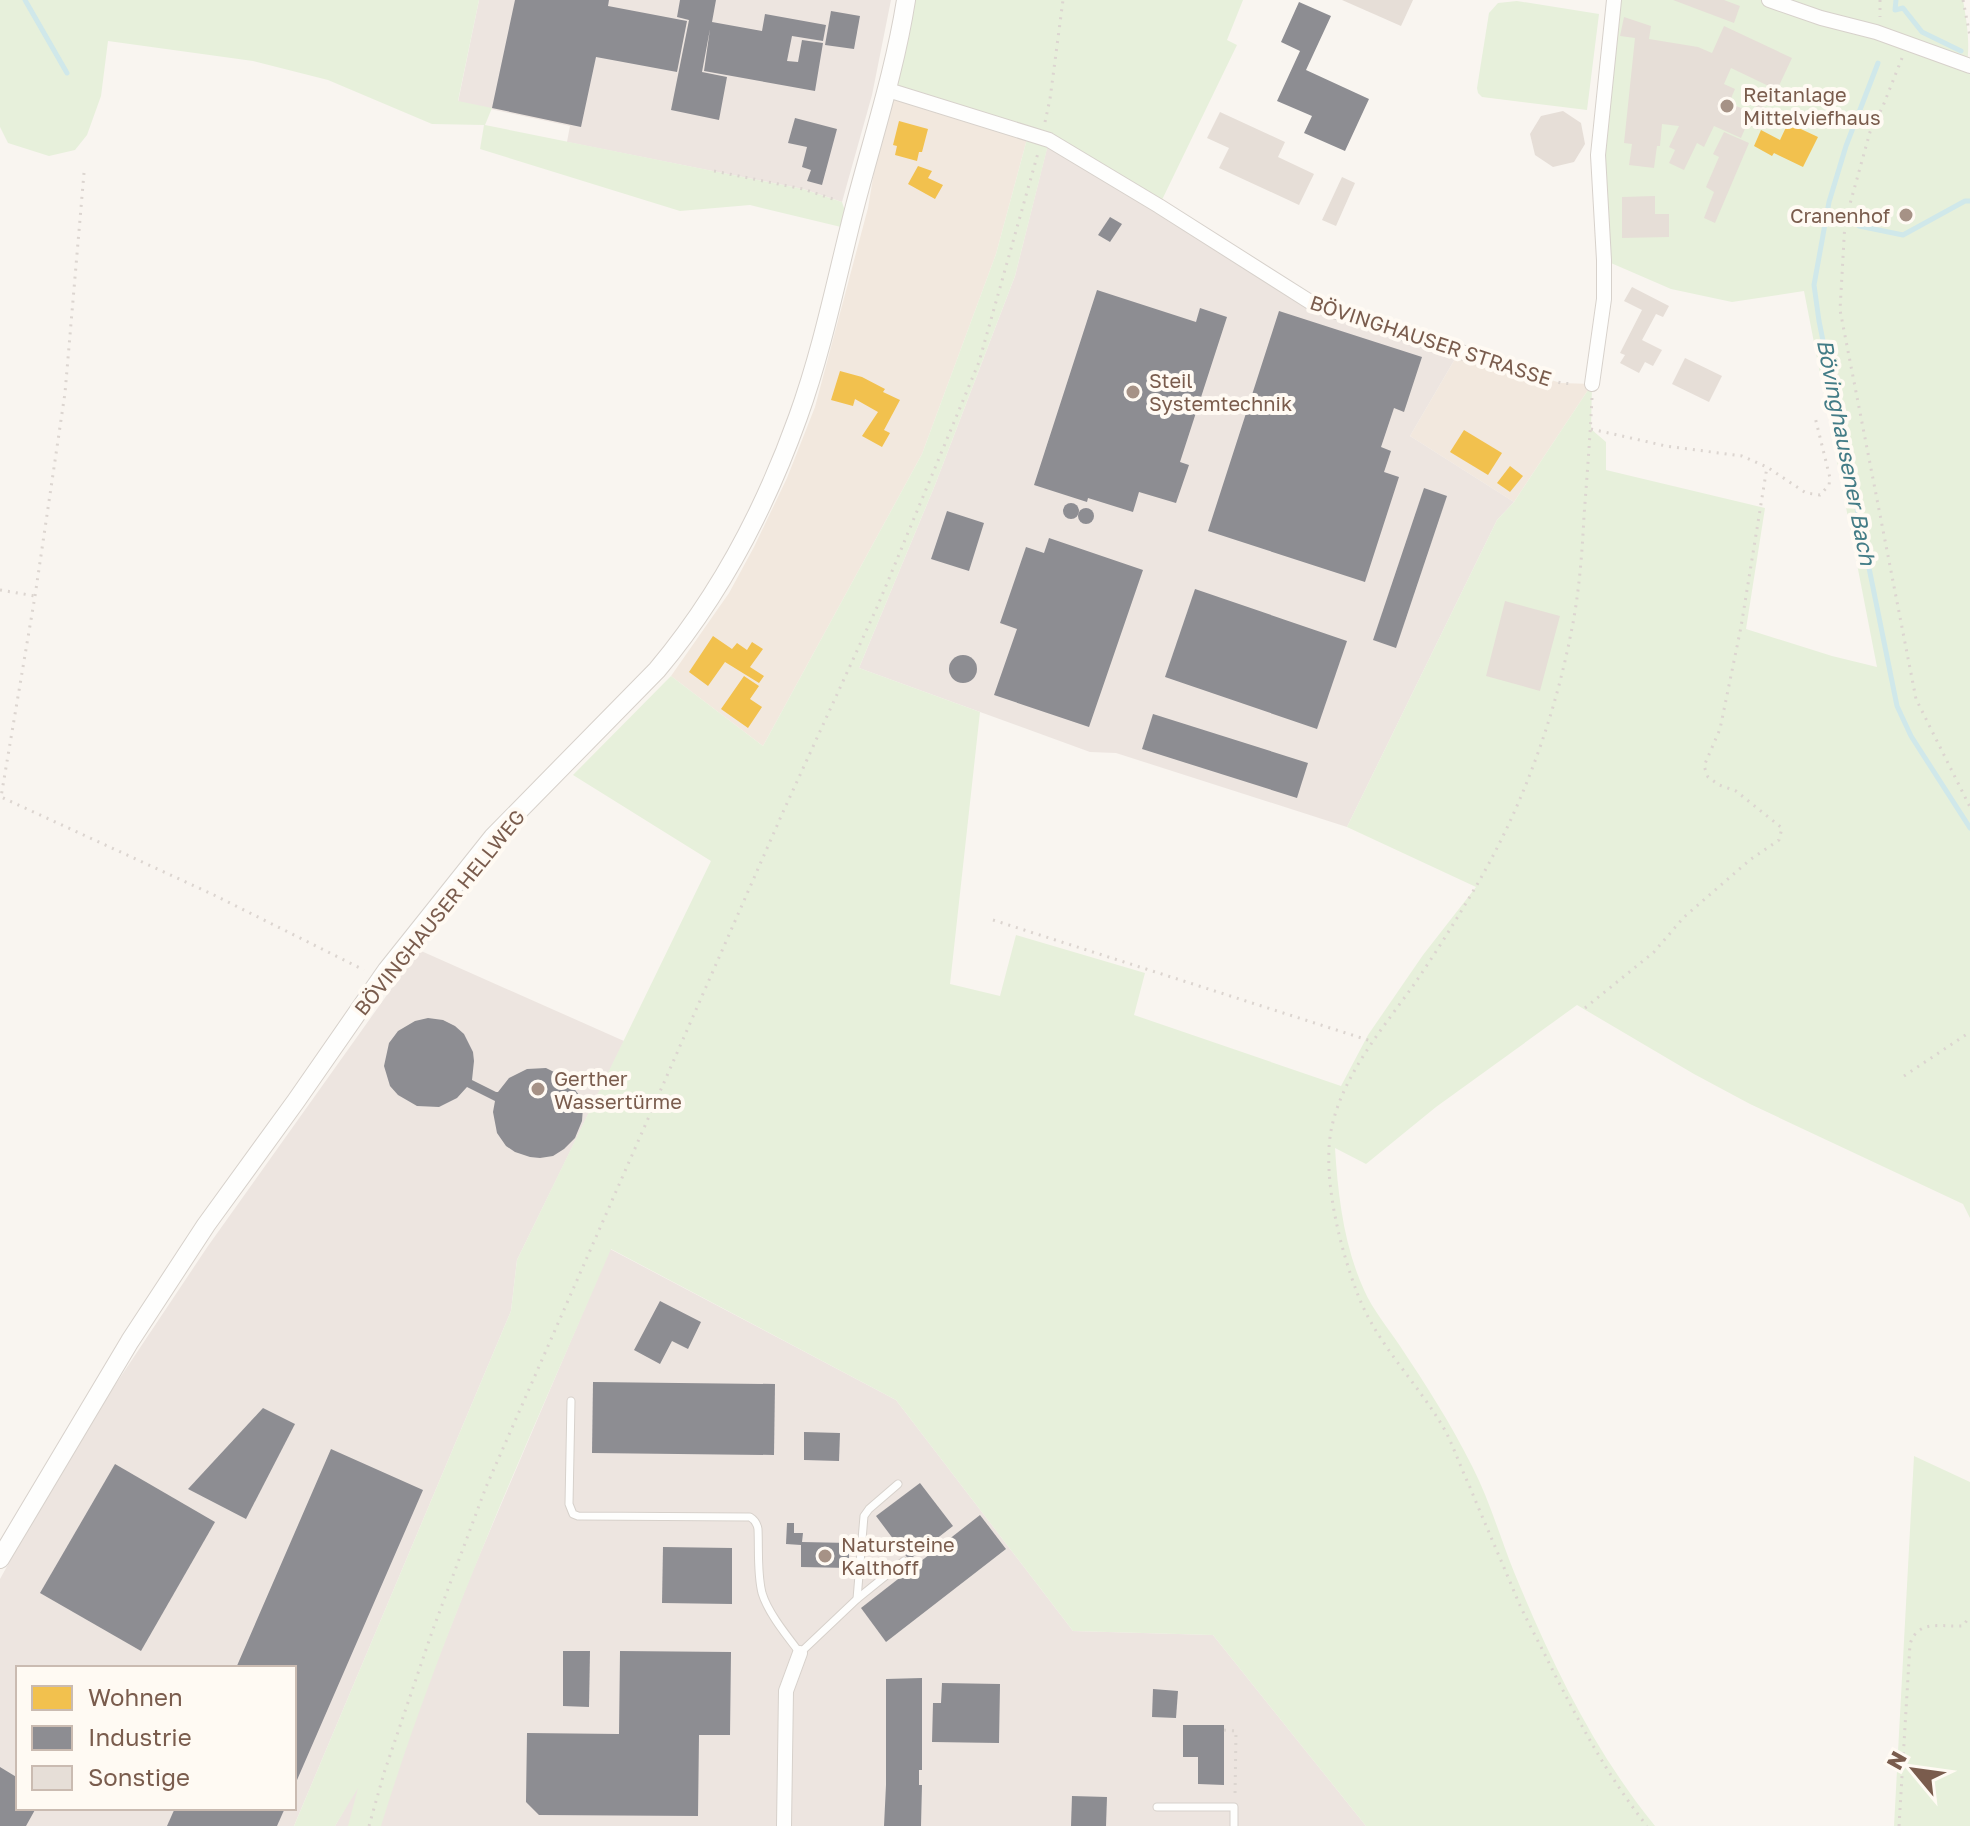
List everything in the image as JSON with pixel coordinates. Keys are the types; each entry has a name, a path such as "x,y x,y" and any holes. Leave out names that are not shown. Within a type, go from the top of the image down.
{"street":[{"name":"BÖVINGHAUSER HELLWEG","path":"0,1559 138,1328 206,1225 387,970 493,837 657,670 721,583 762,504 798,417 888,90 906,0"},
{"path":"1592,384 1604,299 1598,155 1614,0"},
{"path":"1769,0 1876,32 1970,66"},
{"name":"BÖVINGHAUSER STRASSE","path":"888,90 1042,137 1159,206 1315,305 1505,366"},
{"path":"784,1826 786,1691 800,1653"}],"lane":[{"path":"571,1401 569,1504 573,1514 750,1517 757,1523 758,1529 763,1596 800,1653 857,1599 904,1561"},
{"path":"857,1599 864,1516 898,1484"},
{"path":"1157,1807 1234,1807 1234,1826"}],"path":[{"path":"369,1826 432,1632 486,1487 758,868 878,605 979,362 1042,137 1063,0"},
{"path":"1963,0 1970,36"},
{"path":"1908,43 1870,132 1845,222 1840,310 1916,699 1970,807"},
{"path":"714,171 803,189 854,209"},
{"path":"84,173 65,393 1,797 214,895 372,974 387,970"},
{"name":"BÖVINGHAUSER STRASSE","path":"1505,366 1561,383 1592,384"},
{"path":"1592,384 1577,599 1561,679 1545,731 1526,782 1489,863 1424,970 1350,1079 1333,1121 1329,1141 1329,1172 1344,1253 1359,1297 1375,1329 1446,1433 1521,1606 1564,1692 1593,1748 1626,1800 1647,1826"},
{"path":"1591,429 1666,446 1742,456 1767,467 1806,493 1820,495 1829,485 1830,478 1815,417"},
{"path":"1585,1008 1654,952 1695,907 1751,859 1779,840 1782,828 1736,791 1708,777 1704,766 1720,729 1741,627 1767,467"},
{"path":"0,590 35,596"},
{"path":"993,920 1374,1042"},
{"path":"1904,1076 1970,1032"},
{"path":"1899,1826 1910,1644 1919,1629 1927,1626 1963,1626 1970,1616"},
{"path":"1224,1730 1236,1731 1234,1807"}],"shaded area":[{"path":"479,0 891,0 872,95 842,202 803,189 567,142 570,126 458,102"},
{"path":"890,94 1027,139 996,254 922,454 763,746 671,676 729,593 754,547 787,478 815,407 868,208"},
{"path":"1049,140 1315,305 1459,352 1410,436 1514,502 1497,520 1347,827 1116,753 1090,752 859,668 935,485 1015,276"},
{"path":"1459,352 1561,383 1592,384 1514,502 1410,436"},
{"path":"419,950 624,1041 517,1260 511,1311 294,1826 0,1826 0,1579 71,1451 208,1246"},
{"path":"610,1249 896,1400 1073,1631 1213,1635 1366,1826 335,1826 432,1674"}],"green space":[{"path":"0,0 479,0 458,101 492,108 485,125 803,189 842,202 845,211 841,227 750,205 680,211 480,149 484,125 432,124 328,80 253,61 108,41 101,96 87,135 75,150 49,156 8,143 0,127"},
{"path":"909,0 1243,0 1227,40 1237,45 1159,206 1049,141 1015,276 935,485 859,668 980,712 950,984 1000,996 1016,935 1145,973 1134,1015 1341,1086 1368,1035 1423,955 1476,887 1347,827 1497,520 1514,502 1592,384 1591,429 1606,442 1606,470 1765,508 1746,629 1877,667 1804,291 1732,302 1671,289 1604,260 1598,155 1614,0 1963,0 1968,40 1967,64 1970,66 1970,1218 1963,1204 1750,1104 1577,1005 1436,1107 1366,1164 1335,1148 1343,1220 1351,1256 1364,1290 1438,1405 1472,1466 1528,1606 1576,1705 1612,1767 1655,1826 1366,1826 1213,1635 1073,1631 896,1400 611,1249 459,1607 381,1826 348,1826 358,1788 335,1826 294,1826 511,1311 517,1260 711,861 573,775 671,676 763,746 922,454 996,254 1027,139 889,88"},
{"path":"1517,1 1599,14 1587,110 1482,97 1478,93 1489,13 1498,3"},
{"path":"1914,1456 1970,1482 1970,1826 1894,1826"}],"building: Wohnen":[{"path":"899,121 928,129 917,161 895,155 897,146 893,145"},
{"path":"1788,123 1818,137 1803,167 1754,146 1761,130 1780,140"},
{"path":"918,166 932,171 928,178 943,185 935,199 908,184"},
{"path":"840,371 862,377 900,400 884,430 890,433 882,447 862,436 878,412 855,399 853,406 831,400"},
{"path":"1464,430 1502,453 1488,475 1450,452"},
{"path":"1510,466 1523,476 1510,492 1497,483"},
{"path":"713,636 732,649 737,643 747,650 752,642 763,649 750,667 764,676 759,683 725,662 708,686 689,672"},
{"path":"744,676 759,686 750,699 762,707 748,728 721,709"}],"building: Industrie":[{"path":"515,0 609,0 608,6 687,21 677,72 596,57 581,127 492,108"},
{"path":"680,0 716,0 712,22 762,31 765,14 826,25 823,41 792,36 787,61 798,62 802,40 823,43 815,91 704,71 710,29 702,72 727,77 719,120 671,110 689,20 677,17"},
{"path":"1299,2 1331,16 1306,70 1369,99 1345,151 1304,133 1312,116 1277,101 1300,51 1281,42"},
{"path":"831,11 860,16 854,49 825,45"},
{"path":"795,118 837,129 822,185 807,181 811,170 802,167 807,147 788,143"},
{"path":"1110,217 1122,224 1110,242 1098,235"},
{"name":"Steil Systemtechnik","path":"1097,290 1196,322 1200,308 1227,317 1180,462 1189,465 1176,503 1139,492 1133,512 1088,498 1087,502 1034,485"},
{"path":"1279,311 1422,357 1404,412 1394,408 1381,447 1391,451 1384,472 1399,477 1365,582 1208,531"},
{"path":"1424,488 1447,496 1396,648 1373,640"},
{"path":"1071,503 1079,511 1071,519 1063,511"},
{"path":"1086,508 1094,516 1086,524 1078,516"},
{"path":"947,511 984,523 969,571 931,559"},
{"path":"1049,538 1143,570 1089,727 994,695 1017,629 1000,623 1026,547 1044,553"},
{"path":"1195,589 1347,641 1317,729 1165,677"},
{"path":"963,655 973,659 977,669 973,679 963,683 953,679 949,669 953,659"},
{"path":"1153,714 1308,763 1297,798 1142,749"},
{"name":"Gerther Wassertürme","path":"428,1018 443,1020 464,1034 473,1052 472,1080 496,1092 509,1078 527,1069 546,1068 566,1078 579,1095 583,1108 575,1138 553,1156 530,1157 506,1146 497,1133 493,1112 495,1101 467,1087 457,1098 439,1107 417,1106 398,1095 390,1086 384,1066 389,1043 398,1031 415,1021"},
{"path":"660,1301 701,1322 688,1349 672,1341 660,1364 634,1350"},
{"path":"593,1382 775,1384 774,1455 592,1453"},
{"path":"263,1408 295,1424 246,1519 188,1489"},
{"path":"804,1432 840,1433 839,1461 804,1460"},
{"path":"331,1449 423,1490 296,1782 296,1666 237,1666"},
{"path":"115,1464 215,1522 141,1651 40,1593"},
{"path":"920,1483 953,1526 909,1560 876,1516"},
{"path":"980,1515 1006,1549 886,1642 861,1608"},
{"name":"Natursteine Kalthoff","path":"787,1523 794,1523 794,1533 803,1533 802,1542 849,1543 849,1568 801,1567 801,1545 786,1544"},
{"path":"663,1547 732,1548 732,1604 662,1603"},
{"path":"563,1651 590,1651 589,1707 563,1706"},
{"path":"620,1651 731,1652 730,1735 699,1735 698,1816 539,1815 526,1802 527,1733 619,1734"},
{"path":"922,1678 921,1826 884,1826 886,1679"},
{"path":"942,1683 1000,1684 999,1743 932,1742 933,1703 941,1703"},
{"path":"1153,1689 1178,1691 1176,1718 1152,1717"},
{"path":"1183,1725 1224,1725 1224,1785 1198,1784 1198,1757 1183,1757"},
{"path":"0,1767 16,1777 16,1810 35,1810 26,1826 0,1826"},
{"path":"1072,1796 1107,1797 1106,1826 1071,1826"},
{"path":"174,1810 284,1810 277,1826 167,1826"}],"building: Sonstige":[{"path":"1342,0 1413,0 1401,26"},
{"path":"1673,0 1724,0 1740,6 1734,23"},
{"path":"1624,17 1651,26 1649,39 1698,47 1712,53 1724,26 1792,58 1777,90 1731,68 1724,84 1735,89 1729,103 1753,113 1757,104 1768,109 1758,130 1747,124 1741,138 1714,126 1704,147 1697,143 1684,170 1669,163 1675,150 1669,147 1679,126 1662,124 1654,168 1629,165 1632,144 1624,143 1635,38 1620,36"},
{"path":"1563,111 1581,123 1585,144 1574,162 1553,167 1535,155 1530,134 1541,116"},
{"path":"1220,112 1285,142 1278,157 1314,174 1299,205 1219,168 1229,148 1207,138"},
{"path":"1724,132 1749,143 1715,223 1704,218 1714,192 1706,187 1719,157 1713,154"},
{"path":"1342,177 1355,183 1336,226 1322,220"},
{"path":"1655,196 1655,214 1669,214 1669,237 1622,238 1622,197"},
{"path":"1632,287 1669,306 1663,317 1656,314 1642,340 1662,350 1653,366 1645,362 1639,373 1620,363 1625,355 1620,353 1642,310 1624,301"},
{"path":"1685,358 1722,376 1709,402 1672,384"},
{"path":"1505,601 1560,616 1540,691 1486,676"}],"waterway":[{"path":"25,0 67,73"},
{"path":"1896,0 1895,10 1903,8 1922,32 1961,51"},
{"name":"Bövinghausener Bach","path":"1878,63 1846,146 1829,202 1814,285 1897,706 1911,736 1970,828"},
{"path":"1859,226 1903,235 1970,201"}],"place":[{"name":"Reitanlage Mittelviefhaus","path":"1727,106"},
{"name":"Cranenhof","path":"1906,215"},
{"name":"Steil Systemtechnik","path":"1133,392"},
{"name":"Gerther Wassertürme","path":"538,1089"},
{"name":"Natursteine Kalthoff","path":"825,1556"}]}
